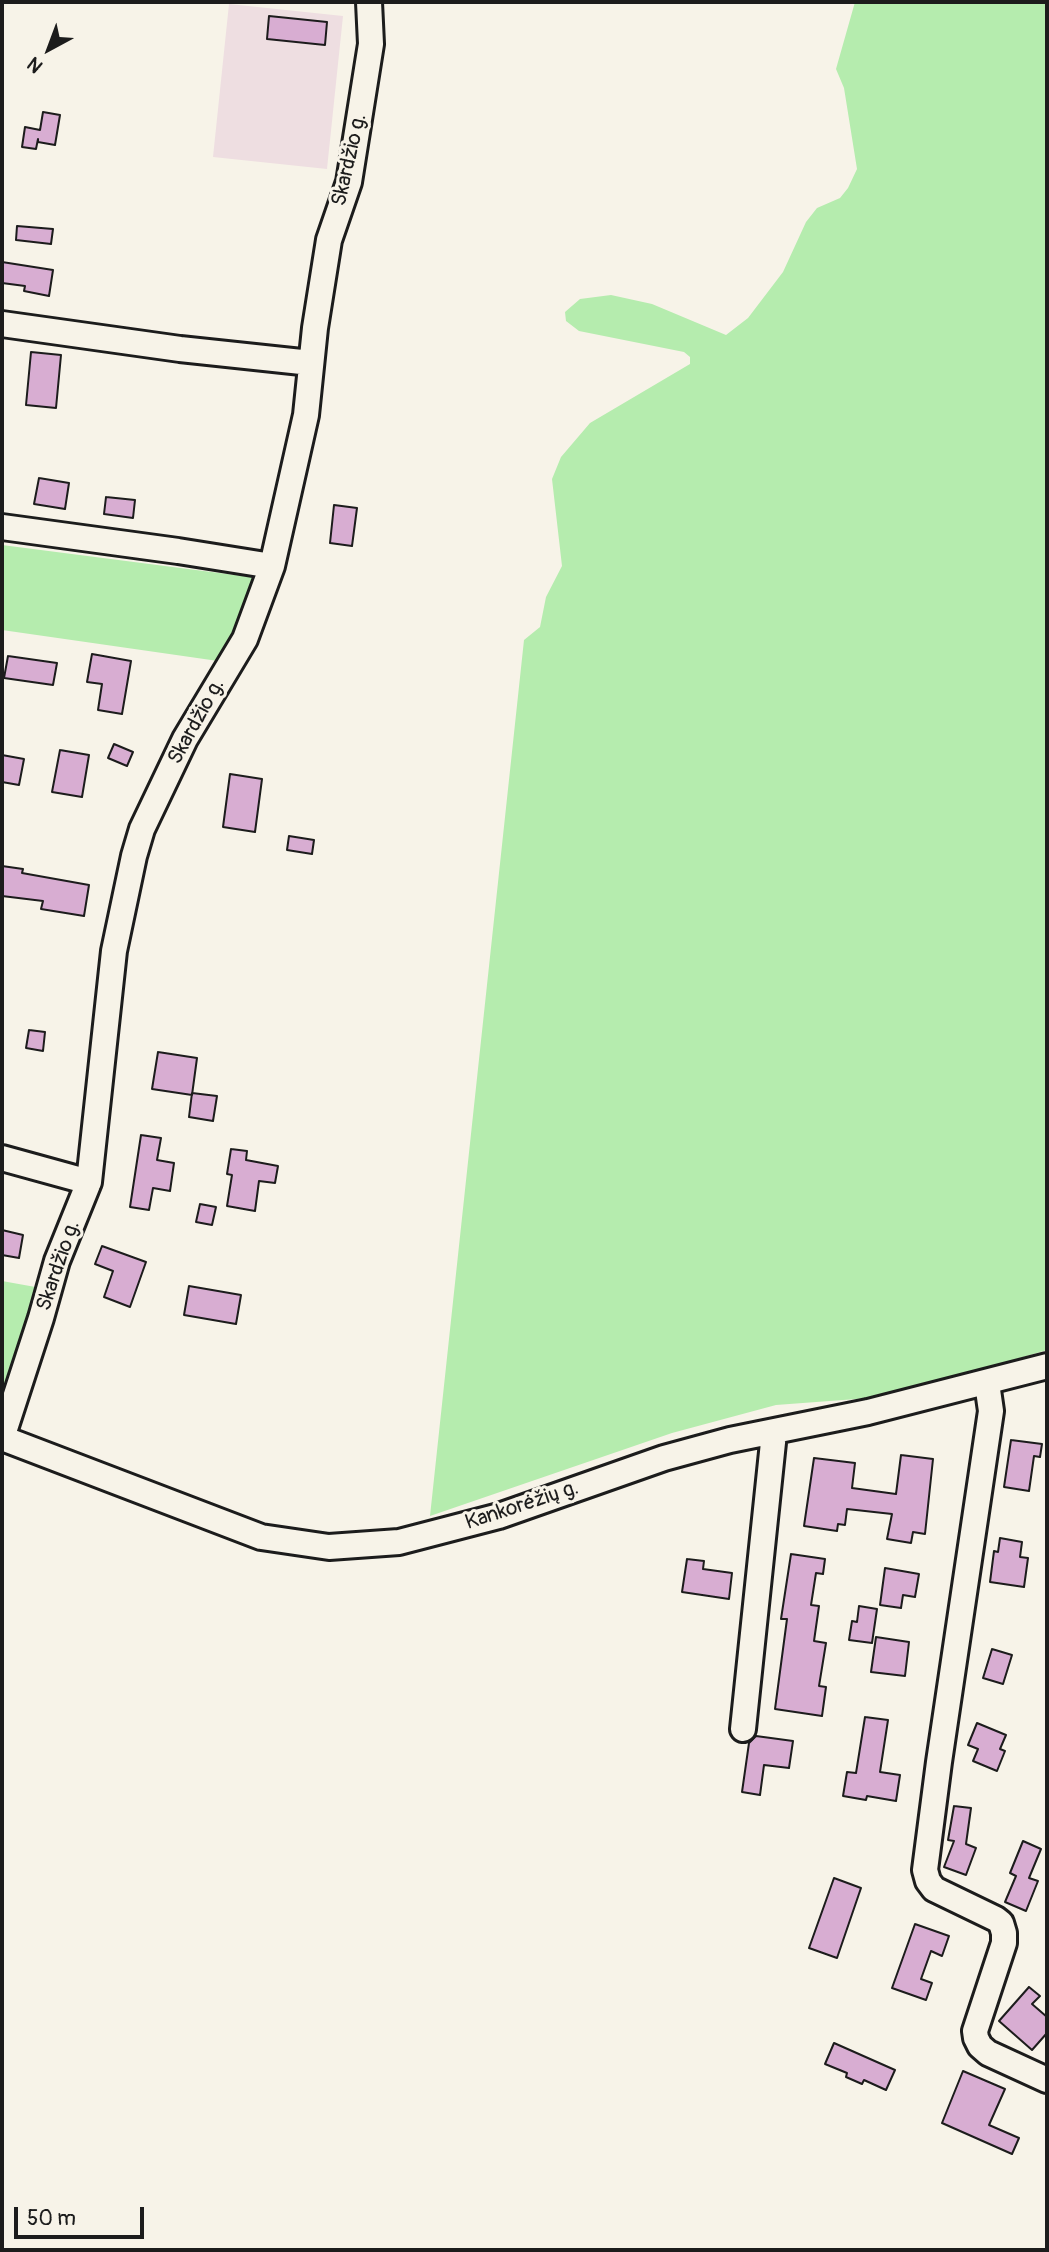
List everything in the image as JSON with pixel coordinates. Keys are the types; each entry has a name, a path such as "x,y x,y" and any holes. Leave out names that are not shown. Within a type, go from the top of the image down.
{"street":[{"name":"Skardžio g.","path":"2,1438 57,1261 89,1182 114,951 142,829 185,739 245,639 272,566 306,415 329,240 349,182 365,89 370,44 369,2"},
{"path":"2,324 180,349 311,363"},
{"path":"2,527 272,566"},
{"path":"2,1158 89,1182"},
{"name":"Kankorėžių g.","path":"2,1438 261,1537 329,1547 399,1542 499,1516 664,1458 730,1440 774,1433 1047,1366"},
{"path":"987,1382 990,1411 925,1870 934,1889 1001,1923 1004,1943 975,2031 980,2046 988,2053 1047,2080"},
{"path":"743,1728 774,1433"}],"shaded area":[{"path":"229,4 343,16 327,169 213,157"}],"green space":[{"path":"855,2 1047,2 1047,1350 870,1398 776,1405 672,1433 430,1516 524,640 540,627 546,597 562,566 552,479 561,457 590,423 690,364 690,357 684,352 579,331 566,321 565,312 580,299 611,295 652,304 726,335 748,318 783,272 806,222 817,208 840,198 857,169 844,88 836,69"},
{"path":"2,545 258,578 240,624 218,661 2,630"},
{"path":"2,1281 41,1288 2,1419"}],"building":[{"path":"269,16 327,22 325,45 267,39"},
{"path":"43,112 60,115 55,145 38,142 38,139 36,149 22,147 25,127 40,130"},
{"path":"17,226 53,229 51,244 16,240"},
{"path":"2,262 53,270 49,296 24,291 25,286 2,283"},
{"path":"31,352 61,355 56,408 26,405"},
{"path":"39,478 69,483 65,509 34,504"},
{"path":"106,497 135,500 133,518 104,514"},
{"path":"334,505 357,508 352,546 330,543"},
{"path":"92,654 131,661 122,714 98,710 102,684 87,682"},
{"path":"8,656 57,663 53,685 4,678"},
{"path":"114,744 133,752 127,766 108,758"},
{"path":"60,750 89,755 82,797 52,792"},
{"path":"2,755 24,759 19,785 2,782"},
{"path":"230,774 262,779 255,832 223,827"},
{"path":"289,836 314,840 312,854 287,850"},
{"path":"2,866 23,869 22,873 89,885 84,916 41,909 43,901 2,896"},
{"path":"29,1030 45,1032 43,1051 26,1048"},
{"path":"158,1052 197,1058 192,1095 152,1089"},
{"path":"192,1093 217,1096 213,1121 189,1117"},
{"path":"141,1135 161,1138 157,1160 174,1163 170,1191 153,1188 149,1210 130,1207"},
{"path":"231,1149 247,1151 246,1160 278,1166 275,1183 259,1181 255,1211 227,1206 232,1175 227,1174"},
{"path":"200,1204 216,1207 212,1225 196,1222"},
{"path":"2,1230 23,1235 19,1258 2,1255"},
{"path":"102,1246 146,1262 130,1307 104,1297 113,1271 95,1264"},
{"path":"189,1286 241,1295 236,1324 184,1315"},
{"path":"1011,1440 1042,1444 1040,1457 1034,1456 1029,1491 1004,1487"},
{"path":"901,1455 933,1459 925,1534 913,1532 911,1543 887,1539 892,1514 847,1509 845,1525 838,1524 837,1531 804,1526 814,1458 855,1463 852,1488 896,1494"},
{"path":"1000,1538 1022,1542 1020,1557 1028,1558 1024,1587 990,1582 994,1551 998,1552"},
{"path":"791,1554 825,1559 823,1574 816,1573 811,1605 819,1606 814,1641 826,1643 819,1686 826,1687 822,1716 775,1709 787,1619 781,1619"},
{"path":"687,1559 704,1561 703,1569 732,1573 729,1599 682,1592"},
{"path":"885,1568 919,1574 915,1597 903,1595 901,1608 880,1605"},
{"path":"859,1606 877,1609 872,1643 849,1640 852,1621 857,1622"},
{"path":"876,1637 909,1642 905,1676 871,1672"},
{"path":"992,1649 1012,1655 1003,1684 983,1678"},
{"path":"865,1717 888,1720 880,1772 900,1775 896,1801 867,1796 866,1800 843,1796 847,1772 856,1773"},
{"path":"977,1723 1006,1735 1000,1749 1005,1751 997,1771 973,1761 978,1749 968,1745"},
{"path":"756,1736 793,1741 789,1768 764,1765 760,1795 742,1792 749,1743"},
{"path":"954,1806 971,1808 966,1844 976,1848 966,1875 944,1867 954,1841 948,1840"},
{"path":"1023,1841 1041,1849 1029,1878 1038,1881 1026,1911 1005,1902 1016,1876 1010,1873"},
{"path":"834,1878 861,1888 837,1958 809,1948"},
{"path":"915,1924 949,1936 942,1956 931,1951 921,1979 932,1983 926,2000 892,1988"},
{"path":"1029,1987 1040,1996 1032,2004 1047,2017 1047,2033 1032,2050 999,2021"},
{"path":"834,2043 895,2070 886,2090 864,2080 862,2084 846,2077 847,2073 825,2064"},
{"path":"963,2071 1005,2089 989,2125 1019,2138 1012,2154 942,2123"}]}
